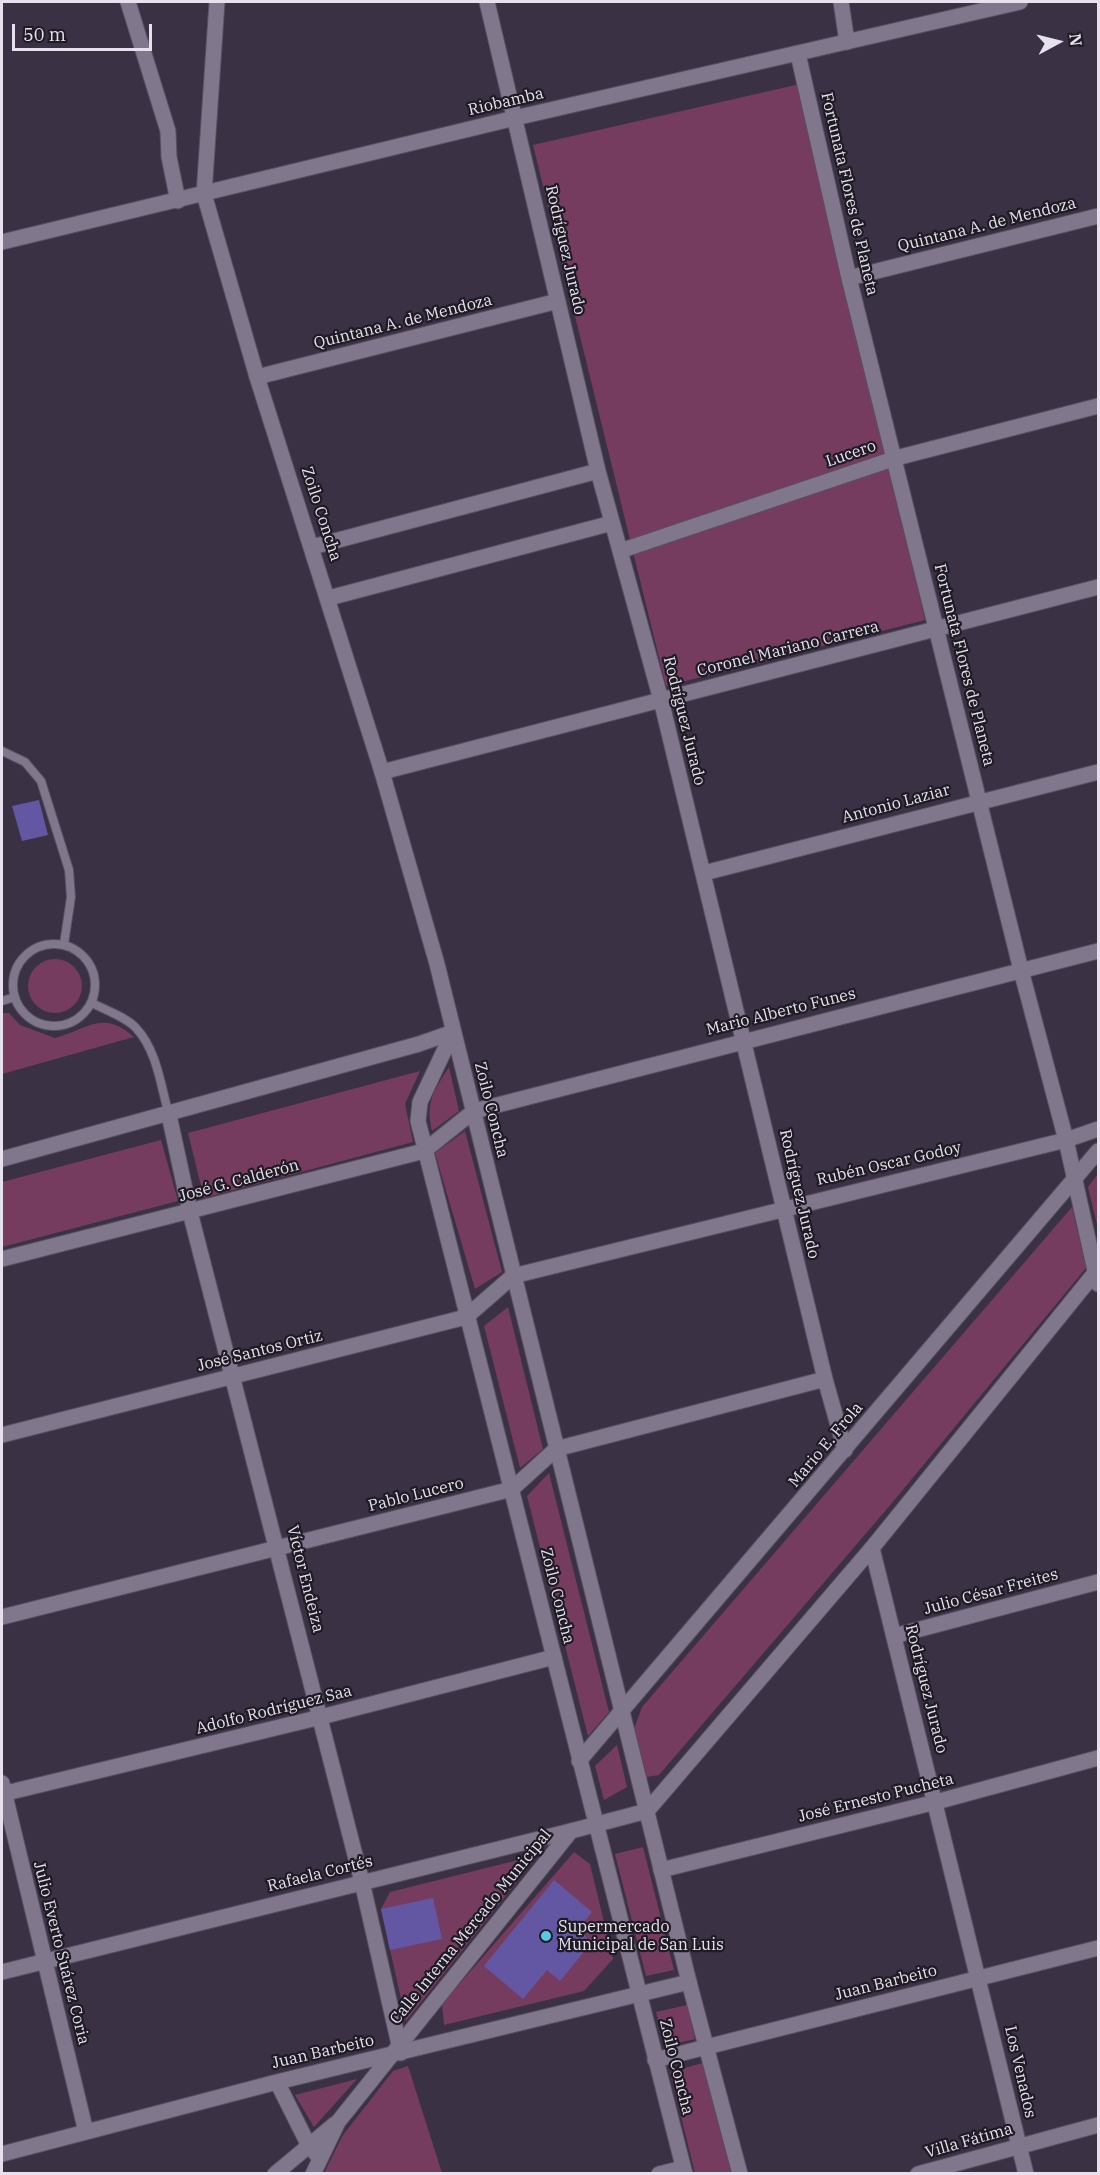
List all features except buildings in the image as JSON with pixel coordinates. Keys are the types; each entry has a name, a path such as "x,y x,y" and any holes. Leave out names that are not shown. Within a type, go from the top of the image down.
{"street":[{"path":"128,2 168,131 169,157 178,201"},
{"name":"Zoilo Concha","path":"217,2 204,194 257,377 329,598 382,772 437,964 689,1982 740,2174"},
{"name":"Rodríguez Jurado","path":"487,2 598,471 661,700 745,1040 825,1379 845,1450"},
{"path":"841,2 847,42"},
{"name":"Riobamba","path":"2,242 515,118 1020,2"},
{"name":"Fortunata Flores de Planeta","path":"798,54 849,278 896,459 1021,970 1066,1140 1097,1276"},
{"name":"Quintana A. de Mendoza","path":"849,278 1098,216"},
{"name":"Quintana A. de Mendoza","path":"257,377 558,301"},
{"name":"Lucero","path":"620,552 896,459 1098,406"},
{"path":"312,547 598,471"},
{"path":"329,598 612,523"},
{"name":"Coronel Mariano Carrera","path":"382,772 1098,587"},
{"name":"Antonio Laziar","path":"704,873 1098,772"},
{"name":"Mario Alberto Funes","path":"474,1111 1098,951"},
{"path":"2,1160 169,1115 419,1044 453,1032"},
{"name":"Zoilo Concha","path":"453,1032 420,1102 418,1121 424,1151 684,2171"},
{"name":"José G. Calderón","path":"2,1259 424,1151 474,1111"},
{"name":"Víctor Endeiza","path":"169,1115 190,1212 362,1882 398,2051"},
{"name":"Rubén Oscar Godoy","path":"513,1276 1066,1140 1098,1129"},
{"name":"Mario E. Frola","path":"579,1761 1074,1183 1098,1151"},
{"name":"José Santos Ortiz","path":"2,1435 466,1317 513,1276"},
{"path":"647,1811 872,1548 1097,1276"},
{"name":"Pablo Lucero","path":"2,1617 512,1489 556,1449 825,1379"},
{"name":"Rodríguez Jurado","path":"872,1548 980,1978"},
{"name":"Julio César Freites","path":"894,1636 1098,1582"},
{"name":"Adolfo Rodríguez Saa","path":"2,1790 321,1717 554,1657"},
{"name":"José Ernesto Pucheta","path":"661,1870 936,1802 1098,1758"},
{"name":"Julio Everto Suárez Coria","path":"2,1790 86,2132"},
{"name":"Rafaela Cortés","path":"2,1972 647,1811"},
{"name":"Calle Interna Mercado Municipal","path":"338,2122 398,2051 571,1831"},
{"name":"Juan Barbeito","path":"656,2060 1098,1948"},
{"name":"Los Venados","path":"980,1978 1026,2174"},
{"name":"Juan Barbeito","path":"2,2154 398,2051 689,1982"},
{"path":"277,2082 308,2144 320,2159"},
{"path":"275,2174 308,2144 338,2122"},
{"path":"313,2174 338,2122"},
{"name":"Villa Fátima","path":"918,2174 1098,2125"},
{"path":"659,2174 684,2171"}],"lane":[{"path":"2,751 25,762 41,781 69,870 70,897 64,944"},
{"path":"51,943 64,944 85,956 92,967 95,991 92,1003 75,1021 51,1026 28,1017 15,997 15,972 29,952 51,943"},
{"path":"2,1001 15,997"},
{"path":"92,1003 135,1026 145,1040 155,1064 169,1115"}],"shaded area":[{"path":"800,84 925,620 666,686 533,145"},
{"path":"50,959 60,959 70,963 78,971 82,986 78,1001 70,1009 60,1013 50,1013 40,1009 32,1001 28,991 28,981 32,971 40,963"},
{"path":"2,1013 9,1013 20,1025 55,1038 86,1026 104,1023 113,1024 134,1037 2,1074"},
{"path":"449,1067 459,1111 432,1131 430,1104 435,1090"},
{"path":"420,1071 405,1104 413,1142 204,1198 188,1133"},
{"path":"465,1131 502,1272 475,1289 435,1153"},
{"path":"161,1140 178,1201 2,1247 2,1182"},
{"path":"1098,1174 1098,1229 1088,1187"},
{"path":"1072,1207 1086,1268 892,1503 659,1775 647,1777 634,1729 642,1707"},
{"path":"508,1307 543,1449 520,1468 484,1326"},
{"path":"549,1473 609,1712 588,1736 527,1496"},
{"path":"617,1745 627,1787 604,1800 595,1766"},
{"path":"643,1847 674,1970 646,1976 615,1854"},
{"path":"574,1852 590,1864 613,1959 584,1991 444,2025 442,2004"},
{"path":"538,1855 406,2021 381,1909 390,1892"},
{"path":"687,2005 695,2039 665,2046 656,2012"},
{"path":"703,2063 731,2173 695,2173 670,2072"},
{"path":"408,2066 442,2173 324,2173 343,2135 393,2071"},
{"path":"357,2079 314,2127 295,2095"}],"place":[{"name":"Supermercado Municipal de San Luis","path":"546,1936"}]}
